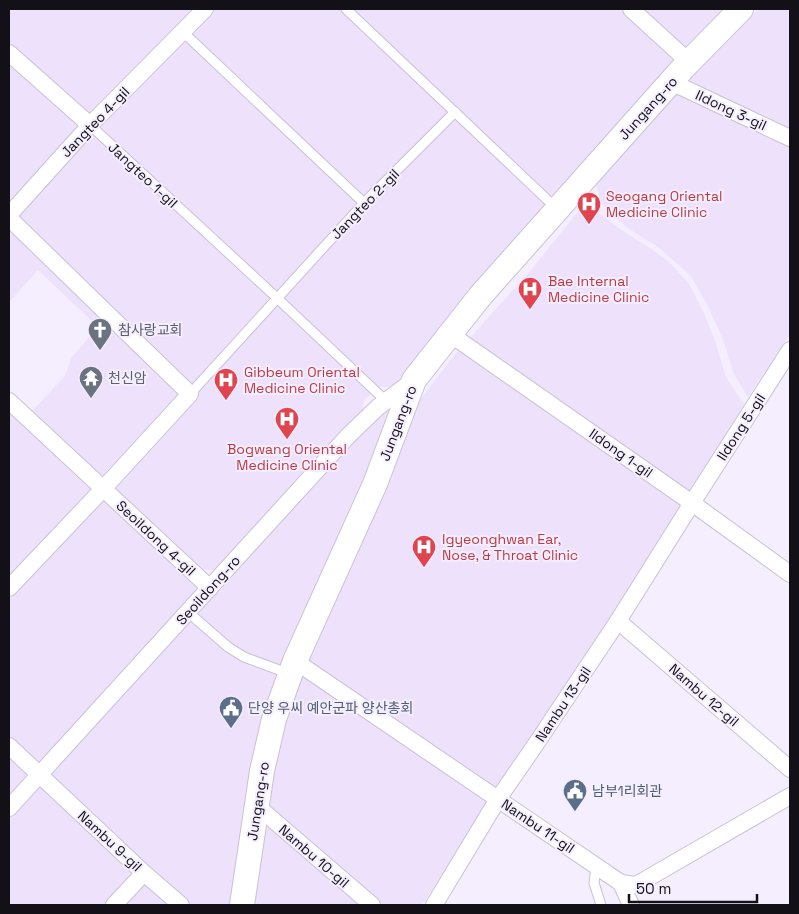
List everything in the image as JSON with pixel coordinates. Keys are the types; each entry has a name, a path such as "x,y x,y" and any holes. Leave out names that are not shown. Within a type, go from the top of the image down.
{"main road":[{"name":"Jungang-ro","path":"242,905 262,771 274,719 293,668 375,484 414,380 481,295 689,62 740,9"}],"street":[{"name":"Jangteo 4-gil","path":"190,394 9,216 90,126 206,9"},
{"path":"631,9 689,62"},
{"name":"Jangteo 1-gil","path":"9,53 90,126"},
{"name":"Ildong 3-gil","path":"671,82 790,138"},
{"name":"Ildong 1-gil","path":"450,334 790,574"},
{"name":"Ildong 5-gil","path":"692,503 790,350"},
{"name":"Seoildong-ro","path":"9,808 348,436 378,407 414,380"},
{"path":"11,582 103,489 190,394"},
{"name":"Seoildong 4-gil","path":"9,402 210,588"},
{"name":"Nambu 13-gil","path":"434,905 498,799 618,621 692,503"},
{"name":"Nambu 12-gil","path":"618,621 790,769"},
{"name":"Nambu 11-gil","path":"293,668 498,799 621,883"},
{"name":"Nambu 9-gil","path":"9,746 181,905"},
{"path":"630,905 621,883 636,884 790,796"},
{"name":"Nambu 10-gil","path":"257,806 372,905"},
{"path":"114,905 144,872"}],"lane":[{"path":"346,9 557,210"},
{"path":"183,32 364,203"},
{"name":"Jangteo 2-gil","path":"277,298 364,203 455,112"},
{"name":"Jangteo 1-gil","path":"90,126 386,401"},
{"path":"190,394 277,298"},
{"path":"188,612 228,647 244,658 293,668"},
{"path":"596,866 594,883 602,905"}],"shaded area":[{"path":"13,9 198,9 94,117 78,111 9,46 9,13"},
{"path":"211,9 619,9 672,55 672,66 409,370 394,387 378,387 364,400 362,416 220,571 199,569 29,414 65,376 72,357 98,327 38,270 9,302 9,225"},
{"path":"641,9 731,9 692,46 682,48"},
{"path":"759,9 790,9 790,334 748,397 734,374 723,340 708,306 691,276 658,247 626,227 601,203 595,179 701,65"},
{"path":"9,54 86,126 9,212"},
{"path":"585,203 668,261 689,284 704,313 726,377 747,408 422,905 253,905 271,772 291,698 393,456 420,400 456,353 527,275"},
{"path":"405,392 293,658 238,905 187,905 46,776 378,411"},
{"path":"9,408 196,579 197,594 37,770 9,743"},
{"path":"9,752 32,775 9,798"},
{"path":"38,780 169,905 9,905 9,811"}],"place":[{"name":"Seogang Oriental Medicine Clinic","path":"589,225"},
{"name":"Bae Internal Medicine Clinic","path":"530,310"},
{"name":"참사랑교회","path":"100,351"},
{"name":"천신암","path":"91,399"},
{"name":"Gibbeum Oriental Medicine Clinic","path":"226,401"},
{"name":"Bogwang Oriental Medicine Clinic","path":"287,440"},
{"name":"Igyeonghwan Ear, Nose, & Throat Clinic","path":"424,568"},
{"name":"단양 우씨 예안군파 양산총회","path":"231,729"},
{"name":"남부1리회관","path":"575,812"}]}
